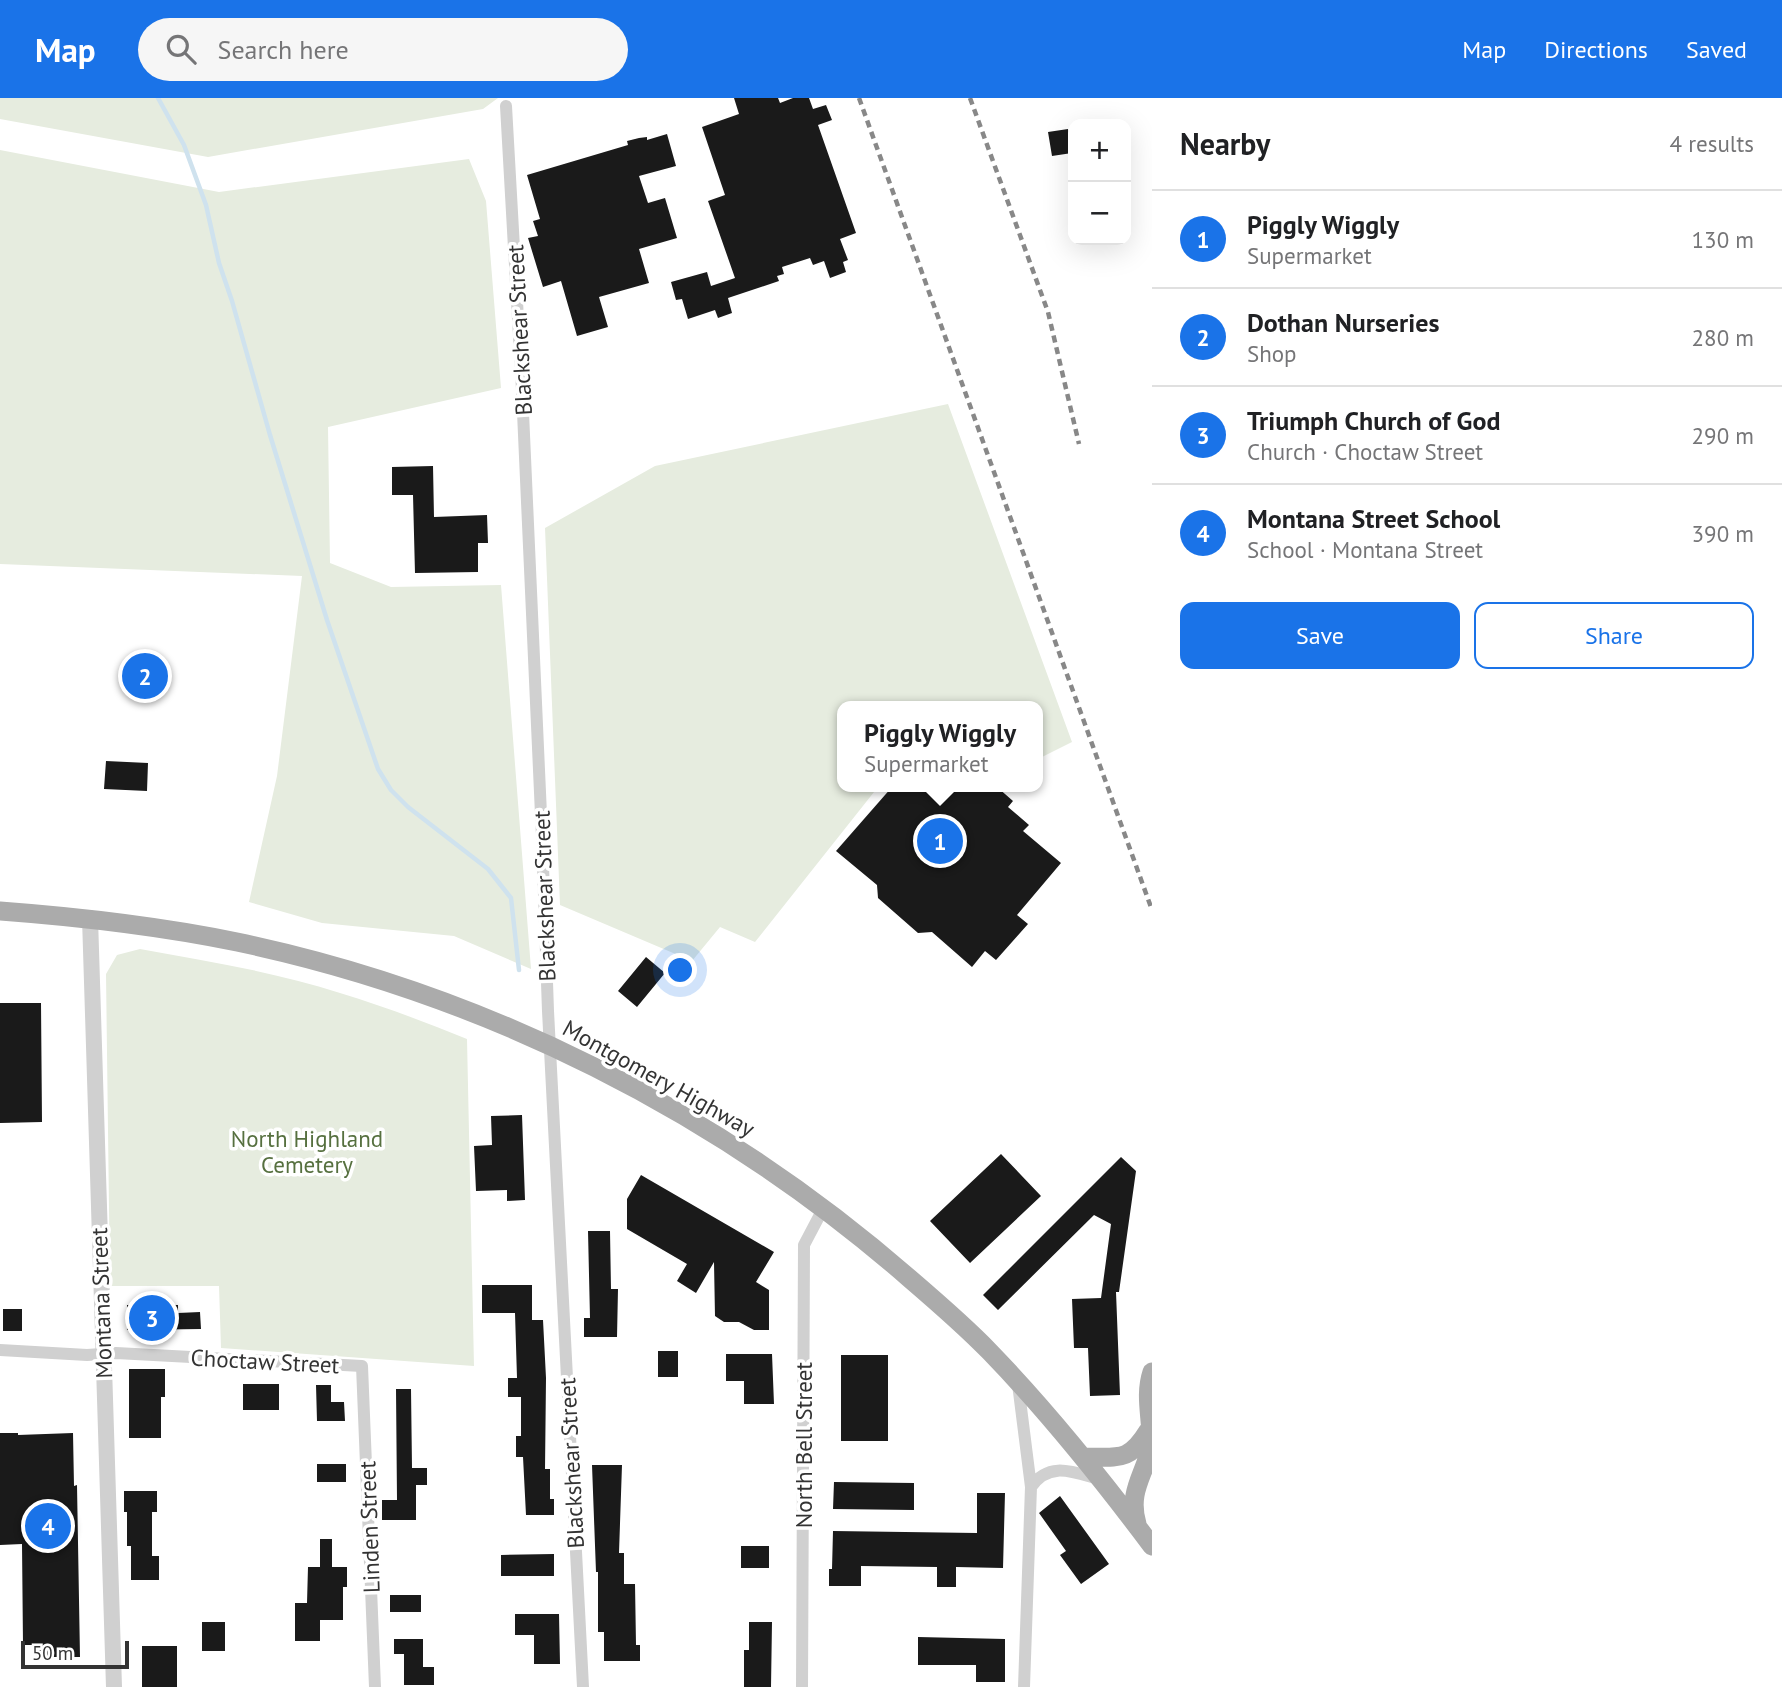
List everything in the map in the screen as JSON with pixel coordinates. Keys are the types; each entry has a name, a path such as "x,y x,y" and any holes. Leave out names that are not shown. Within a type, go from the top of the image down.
{"main road":[{"name":"Montgomery Highway","path":"0,911 90,918 192,933 317,962 408,990 550,1045 652,1097 711,1131 824,1207 948,1312 1018,1382 1103,1480 1124,1499 1138,1527 1152,1546"},
{"path":"1124,1499 1136,1487 1151,1444 1147,1386 1152,1372"},
{"path":"1085,1457 1121,1457 1128,1454 1140,1445 1151,1427"},
{"path":"1124,1499 1149,1495 1152,1491"}],"street":[{"name":"Blackshear Street","path":"506,106 523,403 550,1045 583,1687"},
{"name":"Montana Street","path":"90,918 114,1687"},
{"name":"North Bell Street","path":"802,1687 804,1245 824,1207"},
{"name":"Choctaw Street","path":"0,1350 87,1355 116,1353 362,1366"},
{"name":"Linden Street","path":"362,1366 375,1687"},
{"path":"1018,1382 1031,1487 1024,1687"},
{"path":"1031,1487 1046,1472 1056,1469 1103,1480"}],"green space":[{"path":"0,98 498,98 483,109 208,157 0,119"},
{"path":"0,150 219,192 469,159 486,201 501,388 328,427 330,563 391,587 501,585 531,969 454,936 322,923 249,902 277,776 302,576 0,564"},
{"path":"948,404 1072,742 1043,756 1043,701 837,701 837,792 874,792 755,942 720,927 692,961 560,905 545,528 655,466"},
{"name":"North Highland Cemetery","path":"140,949 291,979 356,998 467,1039 474,1366 221,1348 219,1286 110,1286 106,974 117,955"}],"building":[{"path":"734,98 778,98 780,103 793,98 809,98 813,109 826,105 832,120 818,125 856,233 840,239 848,260 843,262 846,272 830,278 824,261 813,265 810,258 782,267 784,274 777,276 779,281 728,298 732,313 718,318 715,310 688,319 682,299 676,300 671,282 707,272 711,286 735,278 708,201 725,195 702,127 739,114"},
{"path":"1068,129 1068,154 1052,156 1048,132"},
{"path":"667,134 676,166 639,176 648,203 665,198 677,238 639,249 649,283 599,297 608,327 577,336 561,281 543,287 528,238 538,236 533,221 540,219 527,175 628,145 627,141 647,137 647,140"},
{"path":"433,466 434,517 487,515 488,543 478,543 478,572 415,573 413,495 392,495 392,467"},
{"path":"106,761 148,763 147,791 104,789"},
{"path":"888,792 1003,792 1013,801 1008,807 1029,825 1023,831 1061,863 1017,915 1028,924 996,960 985,951 972,967 932,932 918,933 878,898 877,885 836,851"},
{"path":"646,957 665,973 637,1007 618,991"},
{"path":"0,1003 41,1003 42,1122 0,1123"},
{"path":"522,1115 525,1200 507,1201 507,1190 476,1191 474,1146 492,1145 491,1116"},
{"path":"1001,1154 1041,1196 970,1263 930,1221"},
{"path":"1121,1157 1136,1171 1119,1292 1116,1292 1120,1395 1090,1396 1088,1348 1074,1348 1072,1299 1101,1298 1111,1224 1094,1215 998,1310 983,1295"},
{"path":"641,1175 774,1252 756,1282 769,1290 769,1330 754,1330 739,1322 724,1322 715,1316 714,1262 696,1293 677,1281 687,1264 627,1229 627,1199"},
{"path":"588,1231 610,1231 611,1289 618,1289 617,1337 584,1337 584,1318 590,1318"},
{"path":"482,1285 532,1285 532,1320 543,1320 546,1378 545,1469 550,1469 550,1499 554,1499 554,1515 526,1515 523,1457 516,1457 516,1436 521,1436 521,1397 508,1397 508,1378 517,1378 515,1313 482,1313"},
{"path":"127,1305 178,1305 178,1313 200,1312 201,1329 127,1330"},
{"path":"3,1309 22,1309 22,1331 3,1331"},
{"path":"658,1351 678,1351 678,1377 658,1377"},
{"path":"726,1354 772,1354 774,1404 744,1404 744,1381 726,1381"},
{"path":"841,1355 888,1355 888,1441 841,1441"},
{"path":"129,1369 165,1369 165,1397 161,1397 161,1438 129,1438"},
{"path":"243,1384 279,1384 279,1410 243,1410"},
{"path":"316,1385 331,1385 331,1402 344,1402 345,1421 317,1421"},
{"path":"396,1389 411,1389 412,1468 427,1468 427,1485 416,1485 416,1520 382,1520 382,1500 397,1500"},
{"path":"0,1433 73,1433 74,1486 77,1485 80,1657 39,1657 39,1645 23,1645 22,1544 0,1545"},
{"path":"317,1464 346,1464 346,1482 317,1482"},
{"path":"592,1465 622,1465 619,1553 624,1553 624,1584 635,1584 636,1645 640,1645 640,1661 604,1661 604,1632 598,1632 598,1572"},
{"path":"834,1482 914,1483 914,1510 833,1509"},
{"path":"124,1491 157,1491 157,1512 152,1512 152,1556 159,1556 159,1580 131,1580 131,1546 127,1546"},
{"path":"977,1493 1005,1493 1003,1568 956,1567 956,1587 937,1587 937,1567 861,1566 861,1586 829,1586 833,1531 977,1533"},
{"path":"1060,1496 1109,1564 1081,1584 1060,1555 1066,1551 1039,1513"},
{"path":"320,1539 332,1539 332,1567 347,1567 347,1587 343,1587 343,1620 320,1620 320,1641 295,1641 295,1603 307,1603 308,1567 320,1567"},
{"path":"741,1546 769,1546 769,1568 741,1568"},
{"path":"554,1554 554,1576 501,1576 501,1555"},
{"path":"390,1595 421,1595 421,1612 390,1612"},
{"path":"515,1614 559,1614 560,1664 534,1664 534,1635 515,1635"},
{"path":"202,1622 225,1622 225,1651 202,1651"},
{"path":"749,1622 772,1622 771,1687 744,1687 744,1650 749,1650"},
{"path":"918,1637 1005,1639 1005,1682 976,1682 976,1665 918,1665"},
{"path":"394,1639 423,1639 423,1667 434,1667 434,1685 404,1685 404,1654 394,1654"},
{"path":"142,1646 177,1646 177,1687 142,1687"}],"waterway":[{"path":"158,98 184,145 206,205 219,263 270,435 327,620 378,769 391,790 408,807 488,869 511,898 519,970"}],"railway":[{"path":"859,98 1152,910"},
{"path":"970,98 1048,312 1079,444"}],"place":[{"name":"Dothan Nurseries","path":"145,676"},
{"name":"Piggly Wiggly","path":"940,841"},
{"name":"Triumph Church of God","path":"152,1318"},
{"name":"Montana Street School","path":"48,1526"}]}
